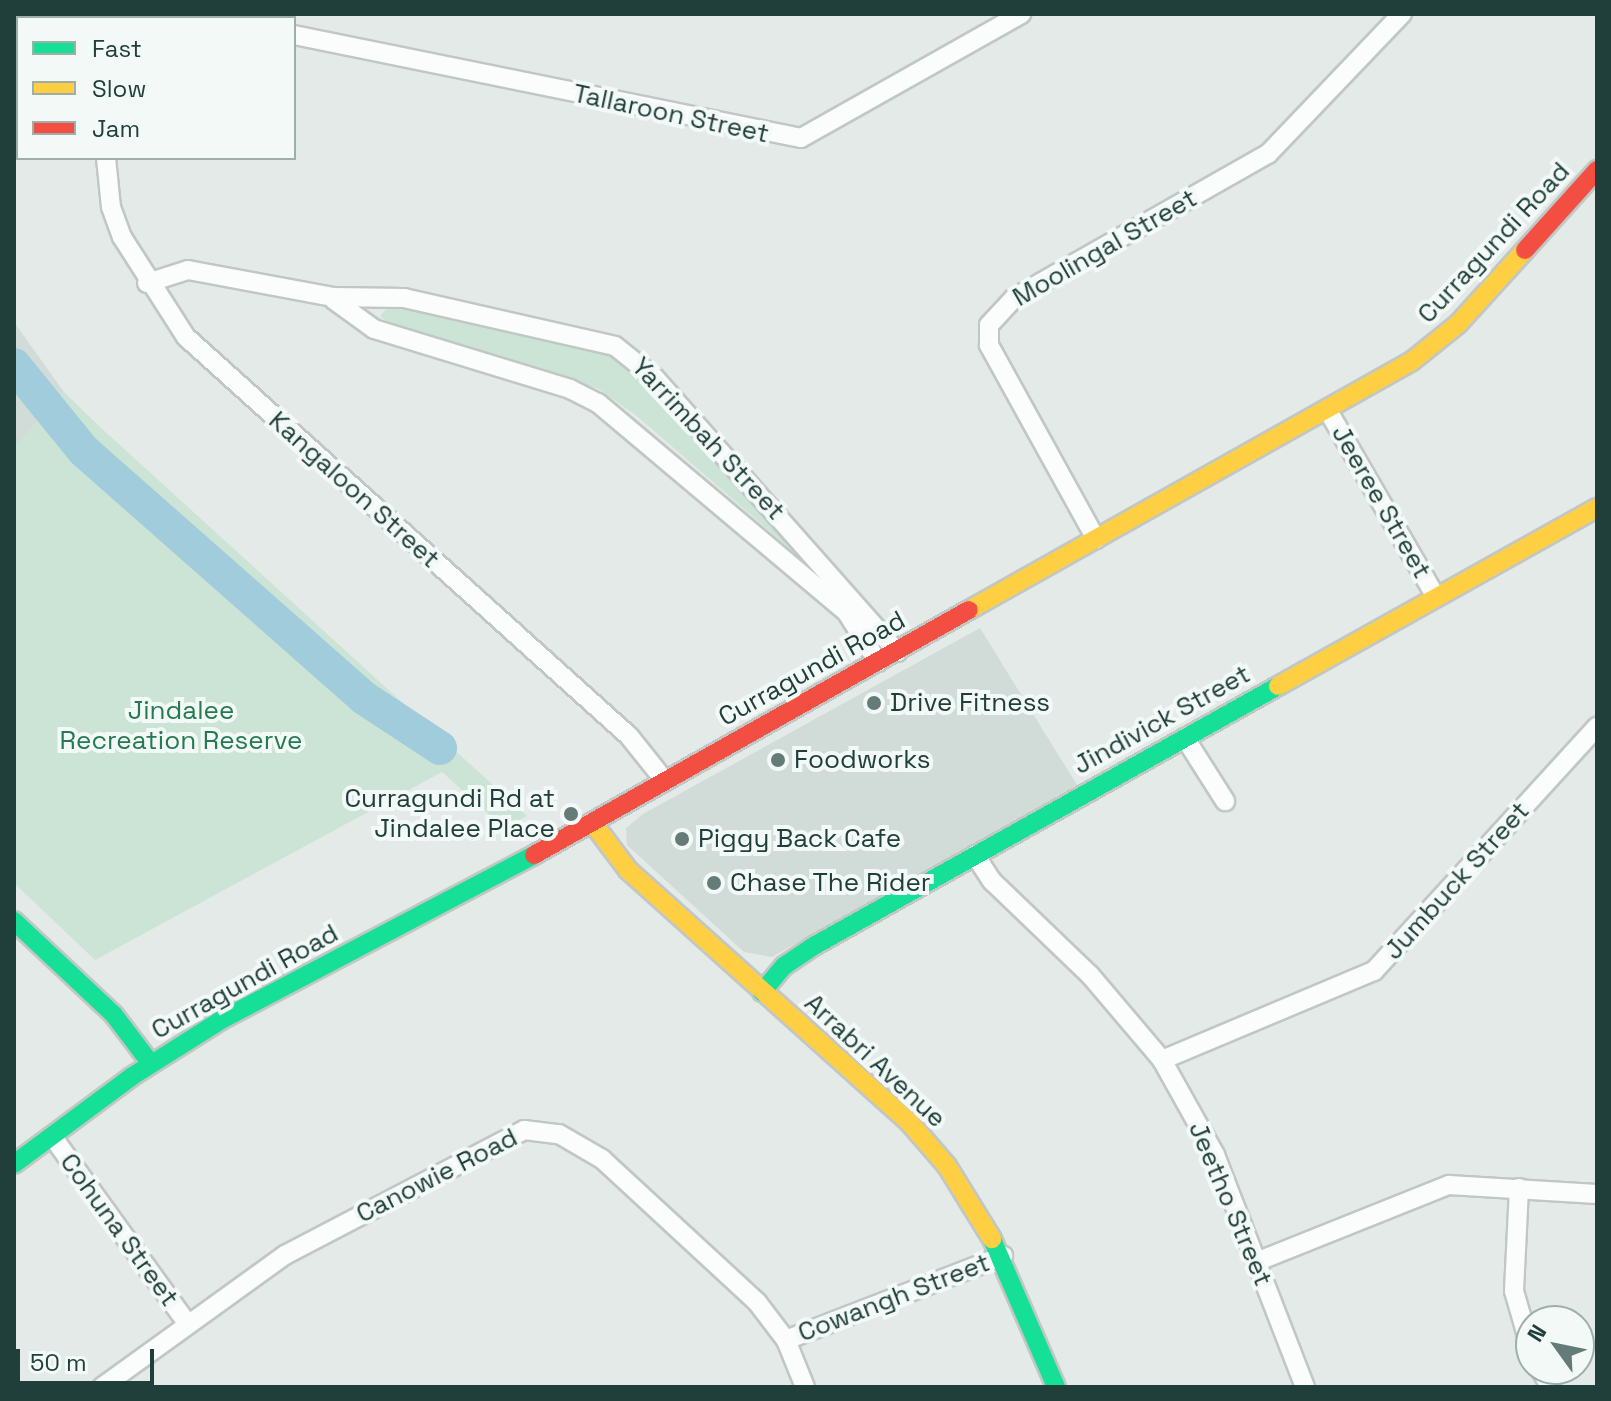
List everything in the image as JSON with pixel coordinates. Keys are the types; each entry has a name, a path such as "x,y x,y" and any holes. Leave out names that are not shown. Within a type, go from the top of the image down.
{"street":[{"name":"Tallaroon Street","path":"296,35 801,138 1021,14"},
{"name":"Moolingal Street","path":"1096,539 989,345 989,325 1014,298 1268,154 1402,14"},
{"name":"Kangaloon Street","path":"106,160 113,215 147,283 195,347 629,736 665,781"},
{"name":"Curragundi Road","path":"14,1164 151,1064 221,1020 592,822 897,652 1327,409 1444,337 1597,170"},
{"name":"Yarrimbah Street","path":"147,283 188,270 324,295 410,299 594,339 626,352 809,547 897,652"},
{"name":"Yarrimbah Street","path":"324,295 374,329 570,389 598,403 646,438 847,613 878,662"},
{"name":"Jeeree Street","path":"1327,409 1435,595"},
{"name":"Jindivick Street","path":"762,992 784,966 807,951 1435,595 1597,508"},
{"name":"Jumbuck Street","path":"1162,1060 1374,971 1597,727"},
{"path":"1185,738 1225,801"},
{"name":"Arrabri Avenue","path":"592,822 628,870 909,1122 947,1166 1003,1256 1056,1387"},
{"name":"Jeetho Street","path":"975,855 992,881 1090,975 1162,1060 1215,1155 1305,1387"},
{"path":"14,921 114,1015 151,1064"},
{"name":"Canowie Road","path":"102,1387 285,1255 524,1130 559,1134 602,1159 757,1302 786,1340 805,1387"},
{"name":"Cohuna Street","path":"52,1136 187,1323"},
{"path":"1256,1262 1449,1185 1597,1194"},
{"path":"1518,1305 1514,1291 1519,1188"},
{"name":"Cowangh Street","path":"786,1340 1003,1256"}],"shaded area":[{"path":"14,322 64,392 14,449"},
{"path":"980,628 1077,785 772,957 744,952 627,845 626,828 643,814"}],"green space":[{"path":"389,306 616,354 642,375 811,567 638,417 599,389 393,326 380,316"},
{"name":"Jindalee Recreation Reserve","path":"64,392 527,816 504,828 442,772 95,960 14,883 14,449"}],"waterway":[{"path":"14,365 84,451 364,698 440,748"}],"traffic: fast":[{"path":"762,992 784,966 812,947 1278,686"},
{"path":"14,1164 131,1077 221,1020 534,855"},
{"path":"14,921 114,1015 151,1064"},
{"path":"992,1239 1056,1387"}],"traffic: slow":[{"path":"969,610 1412,361 1458,324 1525,250"},
{"path":"1278,686 1597,508"},
{"path":"592,822 628,870 909,1122 947,1166 992,1239"}],"traffic: jam":[{"path":"1525,250 1597,170"},
{"path":"534,855 969,610"}],"place":[{"name":"Drive Fitness","path":"874,703"},
{"name":"Foodworks","path":"778,760"},
{"name":"Curragundi Rd at Jindalee Place","path":"571,814"},
{"name":"Piggy Back Cafe","path":"682,839"},
{"name":"Chase The Rider","path":"714,883"}]}
